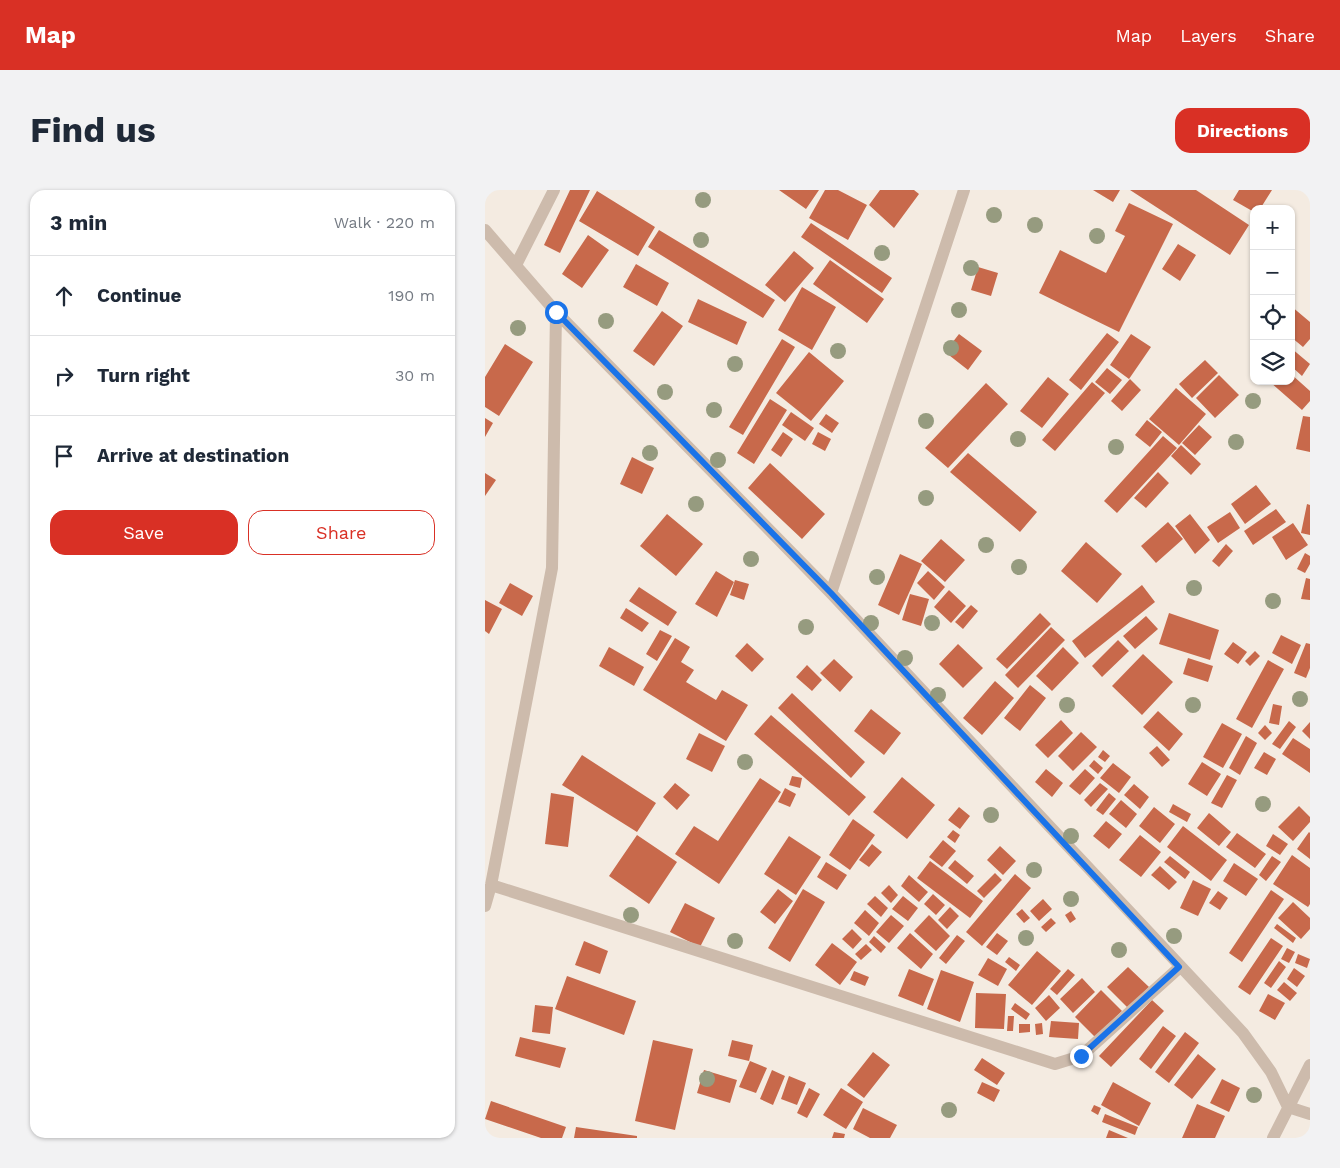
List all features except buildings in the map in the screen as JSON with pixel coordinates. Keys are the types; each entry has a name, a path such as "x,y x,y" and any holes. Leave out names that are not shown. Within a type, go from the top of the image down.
{"street":[{"path":"516,265 554,190"},
{"path":"831,593 964,190"},
{"path":"485,230 556,312 831,593 1179,967 1243,1033 1271,1072 1288,1107 1310,1114"},
{"path":"485,906 491,885 552,568 556,312"},
{"path":"491,885 1055,1064 1081,1056 1179,967"},
{"path":"1273,1138 1310,1065"}],"route":[{"path":"556,312 831,593 1179,967 1081,1056"}]}
